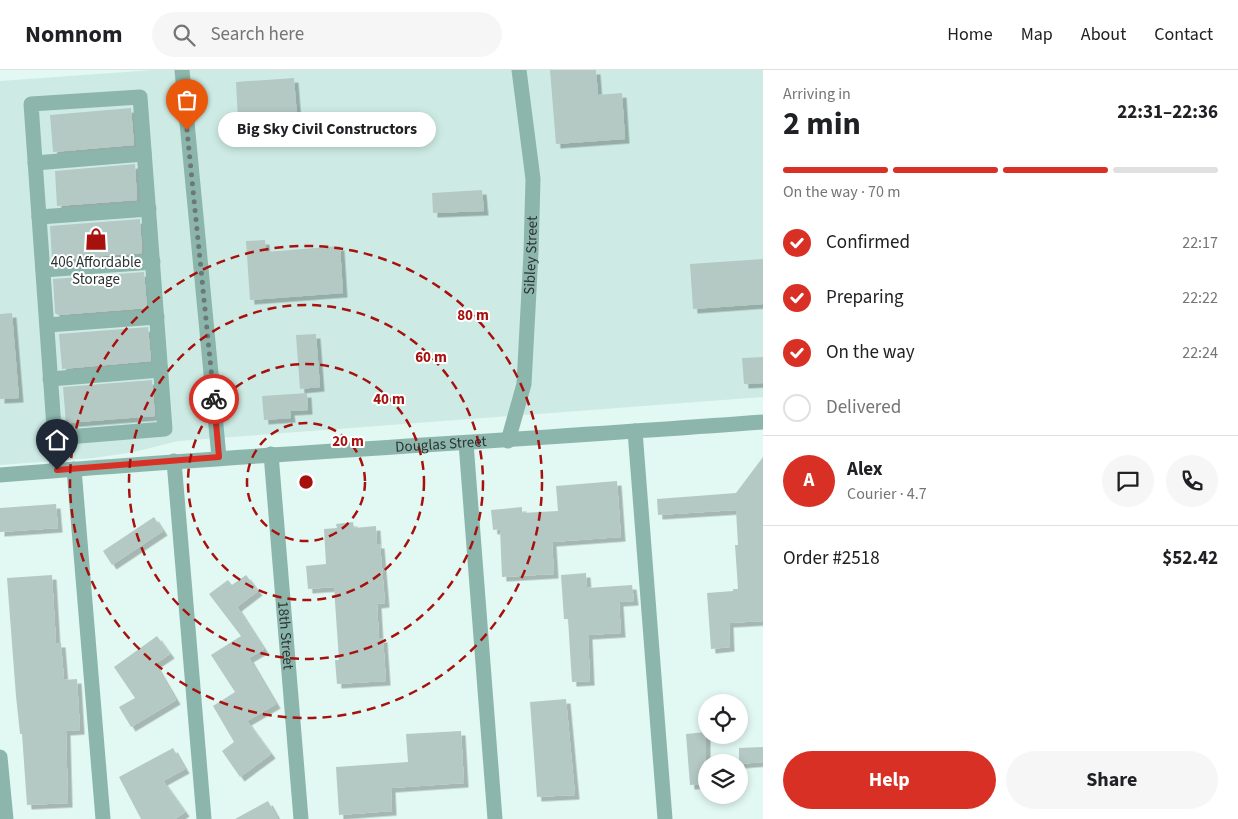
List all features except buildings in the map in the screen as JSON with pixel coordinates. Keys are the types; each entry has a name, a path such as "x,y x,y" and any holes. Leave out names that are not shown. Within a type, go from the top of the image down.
{"street":[{"path":"182,70 219,457"},
{"name":"Sibley Street","path":"508,441 524,384 531,253 533,179 519,70"},
{"path":"54,438 165,429 140,96 31,104 54,438 57,470"},
{"path":"35,163 144,154"},
{"path":"39,217 149,209"},
{"path":"43,270 153,262"},
{"path":"47,325 156,317"},
{"path":"50,379 160,370"},
{"name":"Douglas Street","path":"0,475 174,460 508,441 763,422"},
{"path":"635,432 665,819"},
{"path":"466,443 494,819"},
{"name":"18th Street","path":"271,454 301,819"},
{"path":"174,460 204,819"},
{"path":"74,469 103,819"},
{"path":"0,757 6,819"}],"shaded area":[{"path":"153,70 763,70 763,397 178,441 134,452 94,458 0,465 0,81"}],"way so far":[{"path":"187,130 214,399"}],"place":[{"name":"Big Sky Civil Constructors","path":"187,130"},
{"name":"406 Affordable Storage","path":"96,239"}],"route":[{"path":"57,470 219,457 214,399"}]}
